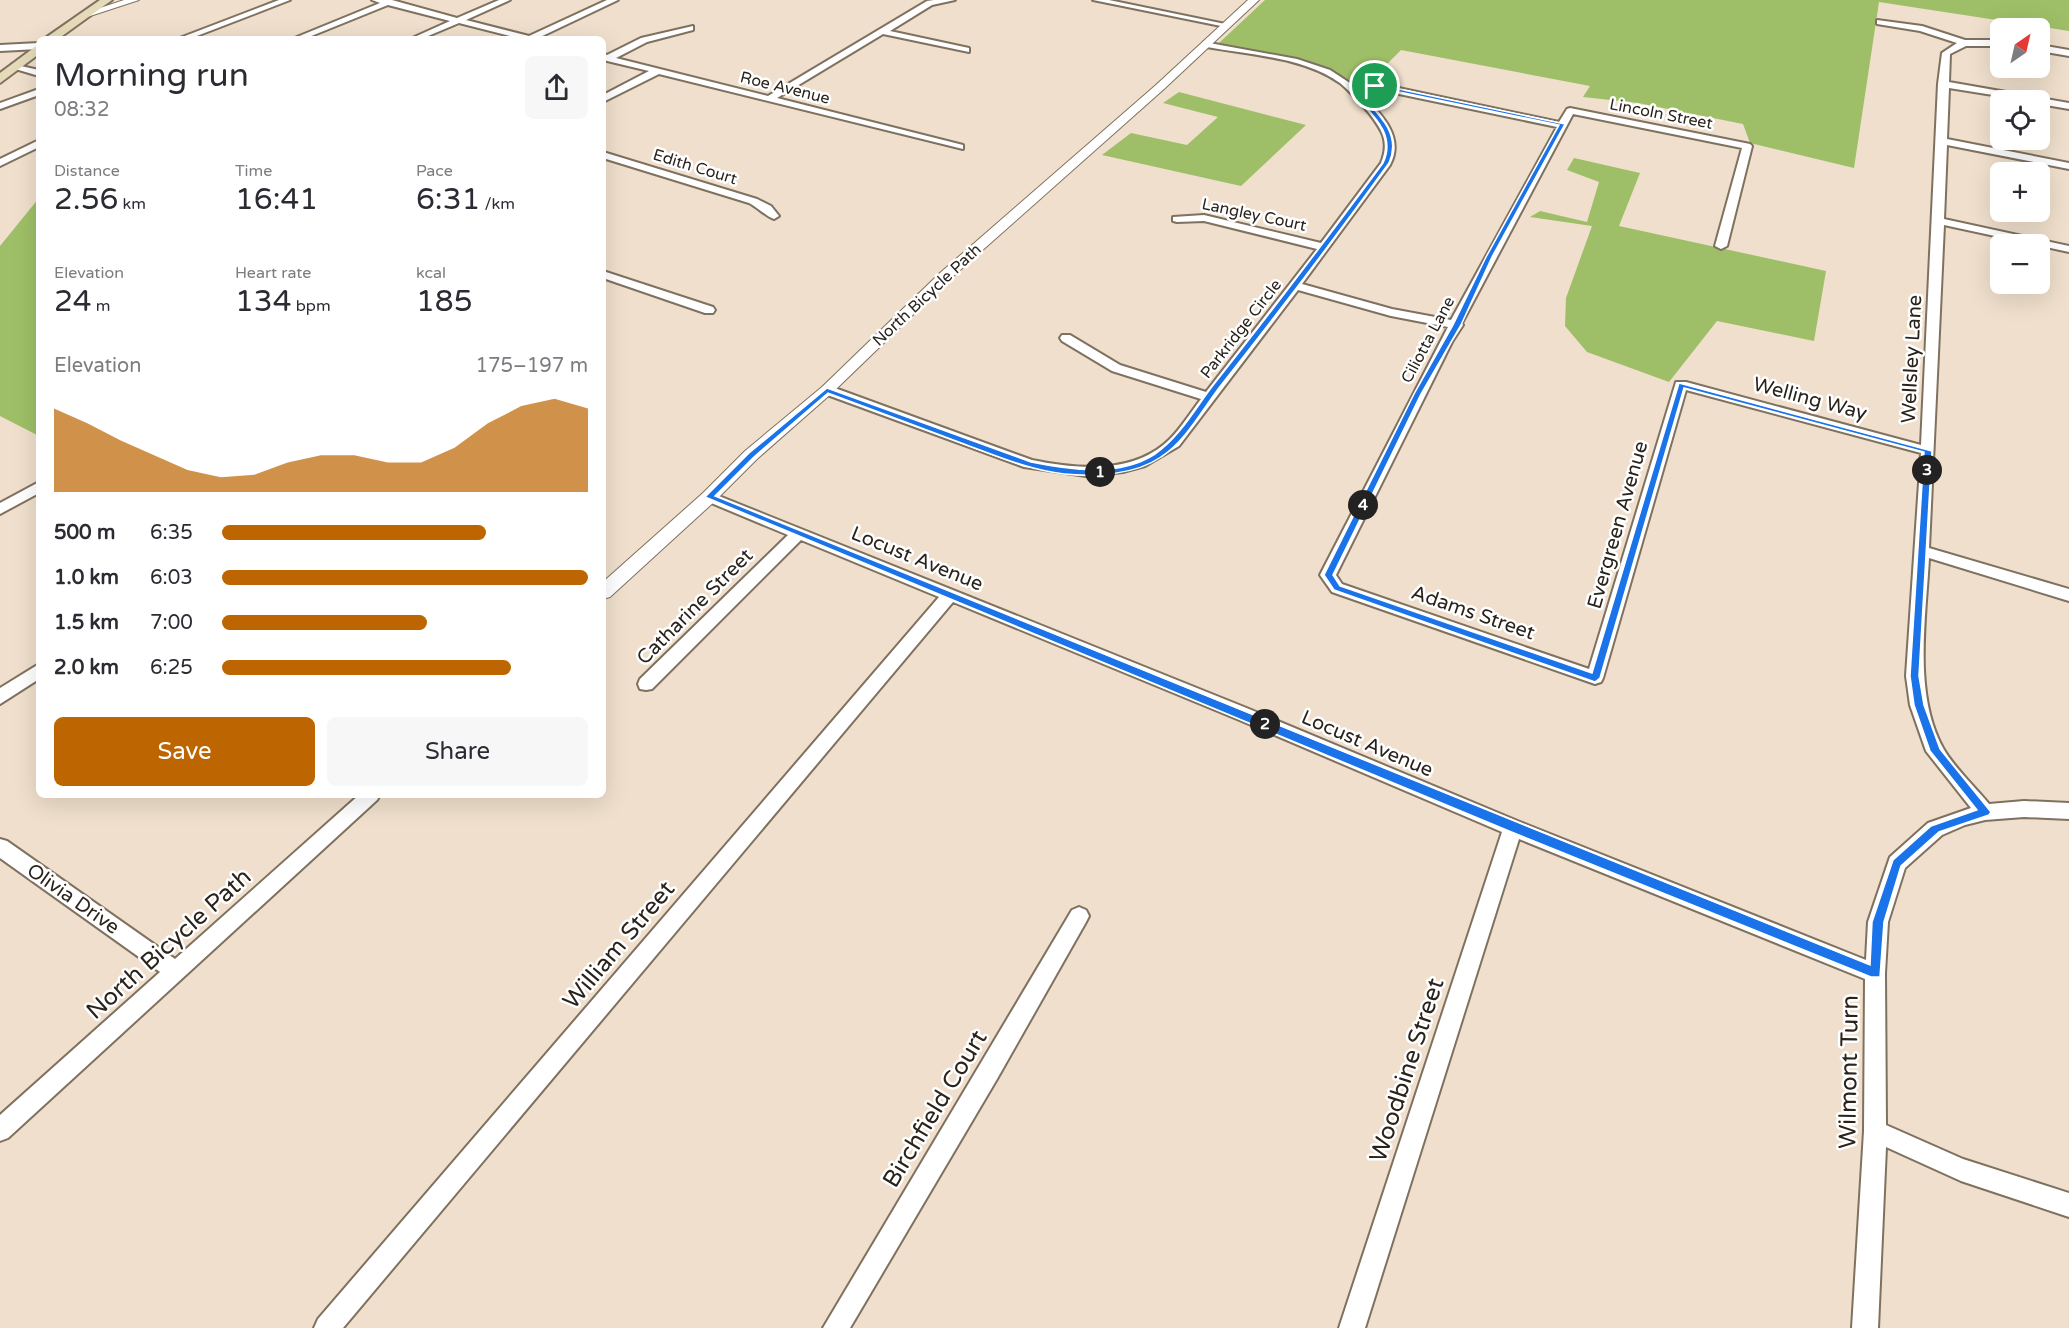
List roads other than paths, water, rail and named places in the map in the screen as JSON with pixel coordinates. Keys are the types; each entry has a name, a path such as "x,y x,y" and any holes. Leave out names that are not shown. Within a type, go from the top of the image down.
{"main road":[{"path":"54,36 107,0"},
{"path":"0,79 36,49"}],"street":[{"path":"84,15 134,0"},
{"path":"189,36 286,0"},
{"path":"376,0 391,1 519,36"},
{"path":"421,36 506,0"},
{"path":"536,36 614,0"},
{"path":"769,99 926,2 951,0"},
{"path":"1097,0 1226,25"},
{"name":"North Bicycle Path","path":"606,589 752,455 827,390 954,268 1254,0"},
{"path":"304,36 391,1"},
{"path":"1880,22 1922,29 1964,43 1990,43"},
{"path":"606,57 644,40 690,28"},
{"path":"880,31 966,50"},
{"name":"Wellsley Lane","path":"1964,43 1946,53 1943,84 1928,451 1914,676 1919,705 1935,751 1985,812"},
{"name":"Parkridge Circle","path":"827,390 1029,465 1063,471 1091,472 1138,465 1159,455 1186,428 1295,286 1386,163 1392,151 1388,130 1352,88 1327,72 1207,44"},
{"path":"0,48 36,47"},
{"path":"2050,50 2069,53"},
{"name":"Roe Avenue","path":"606,57 960,147"},
{"path":"15,66 36,72"},
{"path":"606,97 657,71"},
{"path":"1943,84 1990,92"},
{"path":"1352,88 1375,86 1562,124"},
{"path":"0,106 36,93"},
{"path":"2050,103 2069,106"},
{"name":"Ciliotta Lane","path":"1337,588 1328,575 1418,394 1457,325 1489,257 1570,111"},
{"name":"Lincoln Street","path":"1570,111 1747,146 1720,246"},
{"path":"1941,141 2069,166"},
{"path":"0,164 36,145"},
{"name":"Edith Court","path":"606,156 753,201 767,208 774,216"},
{"name":"Langley Court","path":"1177,219 1204,218 1323,247"},
{"path":"1938,221 2069,249"},
{"path":"606,276 709,310"},
{"path":"1295,286 1391,312 1457,325"},
{"path":"1066,338 1116,368 1208,397"},
{"name":"Welling Way","path":"1682,385 1928,451"},
{"name":"Evergreen Avenue","path":"1595,678 1682,385"},
{"path":"0,509 36,488"},
{"name":"Locust Avenue","path":"709,497 1513,828 1875,973"},
{"name":"Catharine Street","path":"646,684 798,534"},
{"path":"1922,551 2069,595"},
{"name":"Adams Street","path":"1337,588 1595,678"},
{"name":"William Street","path":"327,1328 950,595"},
{"path":"0,697 36,672"},
{"name":"North Bicycle Path","path":"0,1130 368,798"},
{"name":"Wilmont Turn","path":"1865,1328 1875,1131 1875,973 1878,922 1897,863 1935,829 1985,812 2024,809 2069,811"},
{"name":"Woodbine Street","path":"1352,1328 1513,828"},
{"name":"Olivia Drive","path":"0,847 176,972"},
{"name":"Birchfield Court","path":"836,1328 1030,1004 1079,916"},
{"path":"1875,1131 1961,1170 2069,1205"}]}
